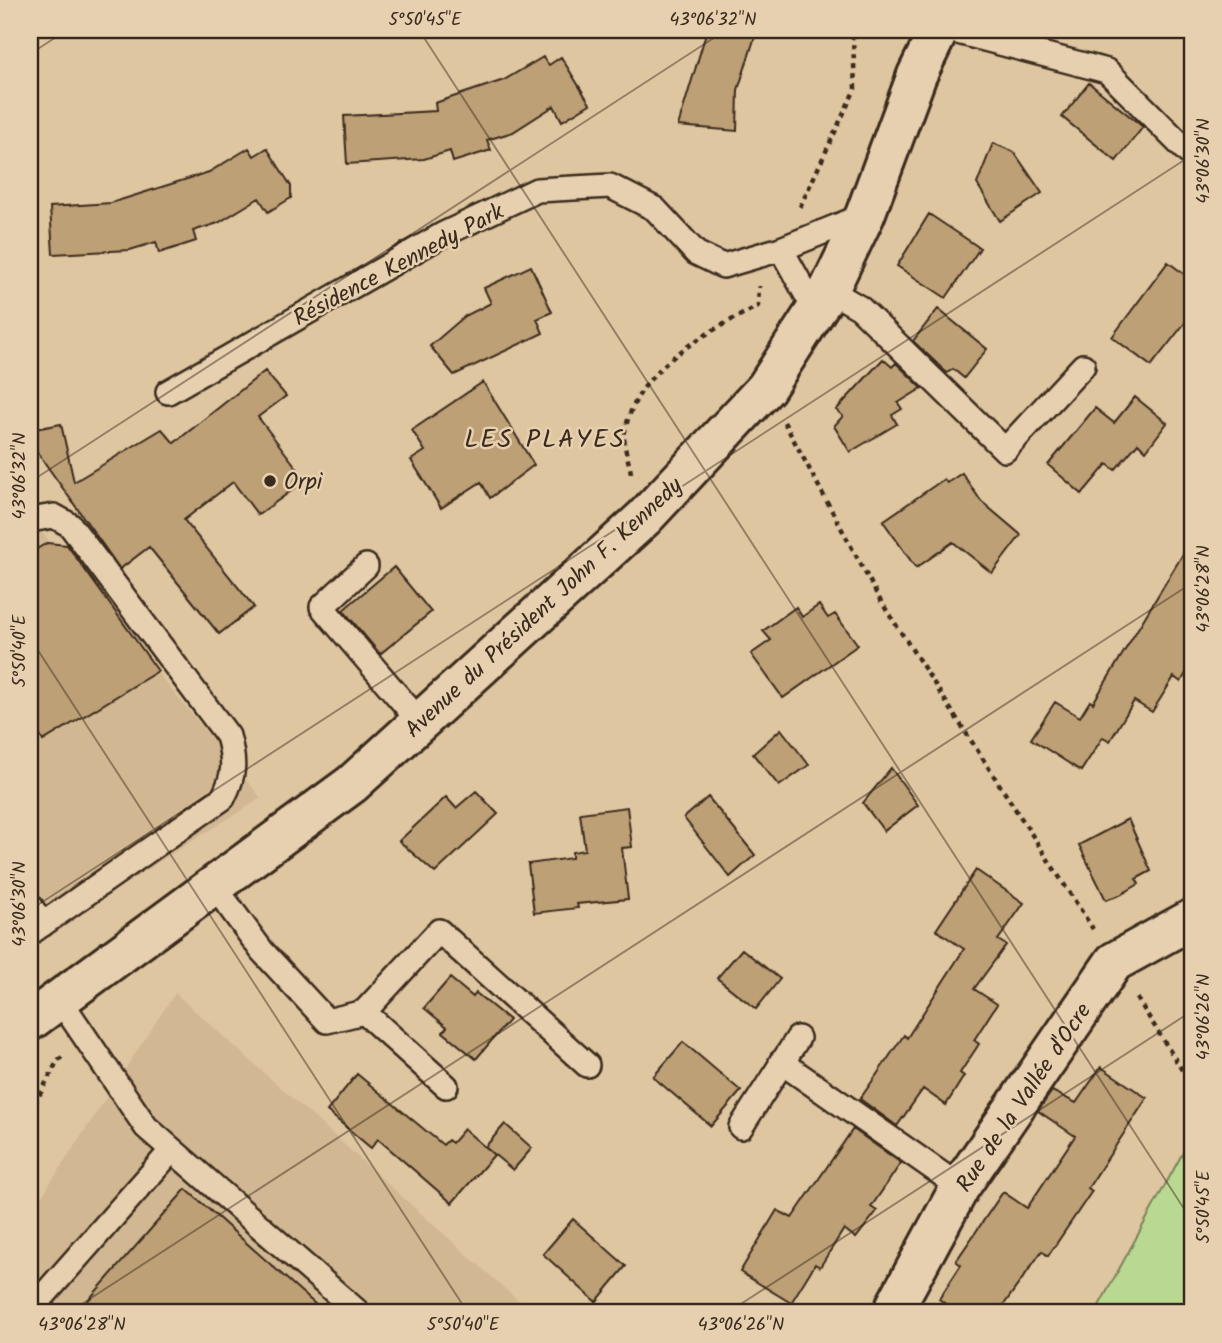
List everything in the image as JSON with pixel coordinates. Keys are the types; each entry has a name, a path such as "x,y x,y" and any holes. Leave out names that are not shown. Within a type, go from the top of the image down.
{"main road":[{"name":"Avenue du Président John F. Kennedy","path":"917,75 924,30"},
{"name":"Avenue du Président John F. Kennedy","path":"45,1011 352,784 644,518 766,388 823,301 865,215 917,75 939,30"},
{"name":"Rue de la Vallée d'Ocre","path":"894,1313 960,1186 1114,962 1192,919"}],"lane":[{"path":"950,30 1107,71 1188,152"},
{"name":"Résidence Kennedy Park","path":"168,393 442,234 537,190 610,186 655,209 696,253 723,266 781,249 865,215"},
{"path":"781,249 823,301 860,308 1005,450 1083,366"},
{"path":"30,520 54,516 70,525 228,736 233,754 233,779 223,798 34,921"},
{"path":"366,566 322,607 420,722"},
{"path":"215,887 262,951 327,1021 364,1012 439,932 587,1065"},
{"path":"45,1011 85,1037 146,1127 359,1313"},
{"path":"364,1012 446,1086"},
{"path":"741,1127 798,1038"},
{"path":"781,1062 960,1186"},
{"path":"30,1311 172,1150"}],"path":[{"path":"644,518 631,476 624,433 638,394 666,361 758,306 760,279 781,249 855,89 853,38 857,30"},
{"path":"766,388 880,600 1192,1086"},
{"path":"30,1113 58,1060 85,1037"}],"shaded area":[{"path":"30,518 261,798 30,943"},
{"path":"175,993 532,1313 30,1313 30,1214"}],"green space":[{"path":"1192,1136 1192,1313 1095,1313"}],"building":[{"path":"707,30 757,30 738,90 737,131 678,126"},
{"path":"543,57 549,65 561,57 590,104 562,121 554,106 513,132 487,140 491,150 453,162 450,151 424,159 347,164 344,116 436,111 435,103 504,80"},
{"path":"1089,83 1143,127 1116,161 1062,117"},
{"path":"993,143 1014,152 1042,193 1000,221 977,184"},
{"path":"249,148 254,156 267,148 291,186 291,198 268,212 259,198 218,223 193,231 196,241 159,253 156,242 130,250 53,254 50,207 111,203 209,172"},
{"path":"929,214 980,248 946,298 897,266"},
{"path":"1168,262 1192,280 1192,314 1151,366 1112,337"},
{"path":"531,266 552,312 537,319 543,333 454,375 430,346 465,316 491,303 484,288"},
{"path":"938,309 987,349 964,378 953,369 947,373 913,341"},
{"path":"883,359 892,367 896,363 922,388 898,403 902,409 892,415 897,424 850,452 834,426 843,416 836,410"},
{"path":"265,371 286,396 258,417 306,480 258,515 233,482 184,520 254,607 219,634 149,547 120,569 30,442 30,430 61,424 74,482 162,429 174,443"},
{"path":"483,382 534,465 490,498 481,482 441,508 411,460 425,451 412,430"},
{"path":"1135,397 1167,423 1146,451 1138,443 1115,470 1107,464 1082,494 1048,465 1095,408 1114,423"},
{"path":"962,473 981,501 1021,535 992,573 953,542 916,568 883,521 944,479 947,483"},
{"path":"1192,539 1192,663 1181,682 1174,677 1152,712 1134,701 1110,741 1103,737 1081,771 1031,739 1055,702 1080,717 1090,701 1093,703"},
{"path":"47,543 67,545 158,671 43,741 30,718 30,553"},
{"path":"394,567 431,612 380,654 343,610"},
{"path":"819,605 828,618 835,614 858,645 783,698 751,654 771,640 763,631 796,607 802,617"},
{"path":"781,729 809,765 779,786 753,754"},
{"path":"891,768 918,805 884,831 863,803"},
{"path":"476,791 498,814 435,873 399,841 446,797 456,808"},
{"path":"708,797 755,855 730,877 684,818"},
{"path":"627,807 632,847 622,848 628,899 577,904 578,908 534,913 528,864 572,858 572,852 585,850 580,813"},
{"path":"1128,819 1151,871 1136,879 1139,884 1106,900 1079,845"},
{"path":"976,870 1024,903 998,940 1006,945 974,989 997,1004 974,1040 979,1044 960,1073 964,1076 946,1105 923,1089 897,1126 860,1099 904,1035 907,1038 964,949 936,930"},
{"path":"742,949 780,979 756,1009 717,978"},
{"path":"450,978 473,997 476,993 509,1020 476,1059 443,1032 447,1027 424,1008"},
{"path":"683,1042 741,1091 711,1126 653,1077"},
{"path":"1101,1067 1147,1098 1088,1188 1092,1191 1048,1256 1042,1251 998,1313 957,1313 939,1299 961,1265 956,1261 1003,1192 1027,1208 1075,1136 1038,1111 1052,1091 1076,1103"},
{"path":"357,1074 443,1145 448,1140 452,1143 464,1129 494,1155 452,1203 378,1139 371,1148 327,1111"},
{"path":"505,1124 532,1148 513,1170 485,1147"},
{"path":"853,1129 901,1163 871,1207 877,1211 856,1238 844,1229 820,1267 815,1264 791,1303 740,1272 777,1210 792,1218"},
{"path":"186,1189 325,1313 77,1313"},
{"path":"573,1219 626,1266 596,1302 543,1254"}],"place":[{"name":"Orpi","path":"270,481"}],"district":[{"name":"LES PLAYES","path":"545,438"}]}
